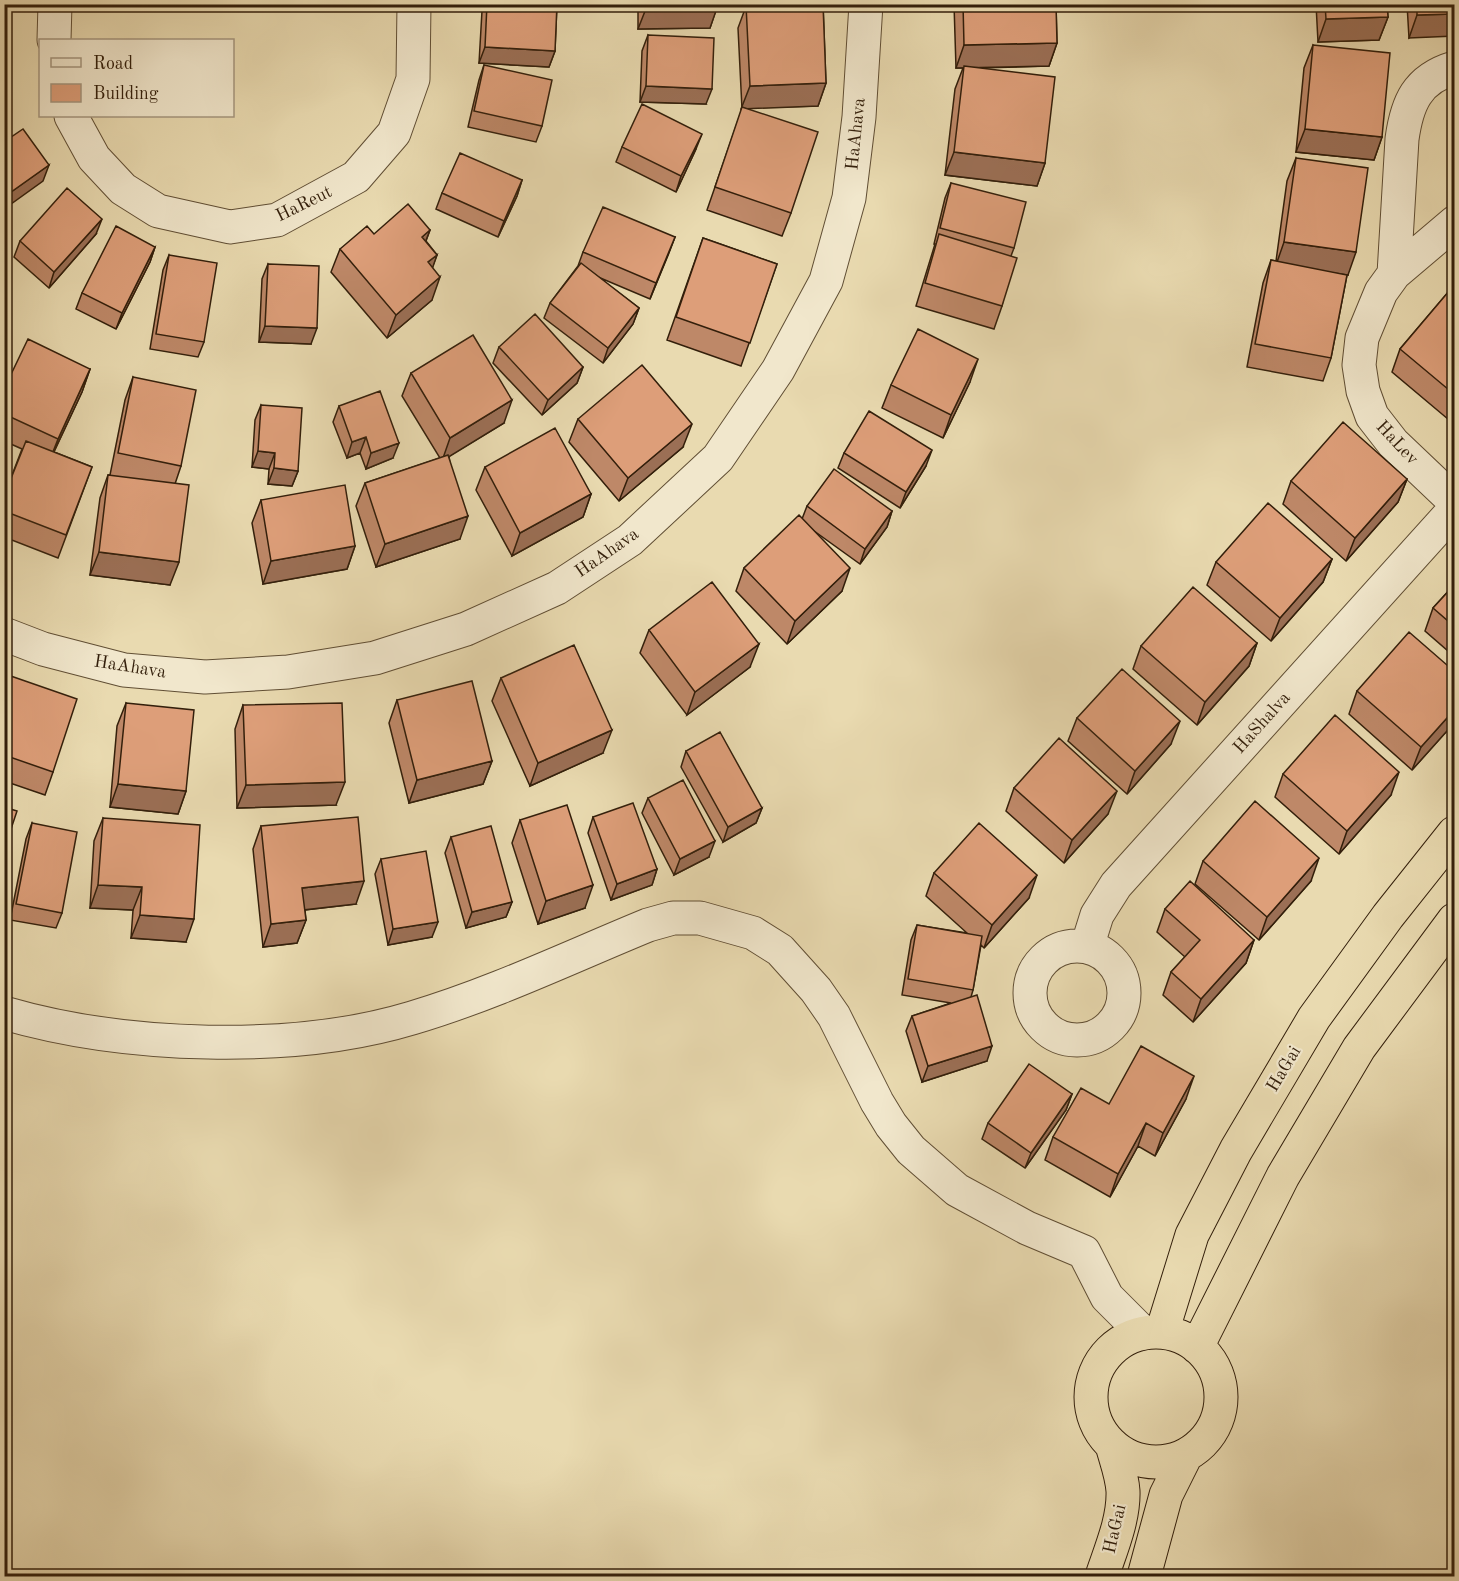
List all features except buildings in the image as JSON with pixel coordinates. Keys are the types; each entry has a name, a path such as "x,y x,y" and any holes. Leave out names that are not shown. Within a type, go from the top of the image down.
{"highway":[{"name":"HaGai","path":"1152,1332 1192,1235 1236,1150 1314,1018 1388,916 1455,833"},
{"path":"1197,1347 1283,1176 1359,1048 1455,920"},
{"path":"1152,1332 1180,1337 1197,1347 1210,1362 1219,1380 1221,1400 1217,1420 1208,1438 1186,1455 1175,1460 1155,1463 1136,1460 1118,1451 1104,1438 1095,1421 1090,1403 1092,1384 1098,1366 1110,1351 1125,1340 1152,1332"},
{"name":"HaGai","path":"1102,1576 1122,1513 1122,1479 1112,1445"},
{"path":"1144,1576 1166,1495 1186,1455"}],"street":[{"path":"54,4 54,39"},
{"name":"HaReut","path":"71,117 94,158 115,182 158,211 230,227 277,220 356,177 394,133 413,79 414,4"},
{"name":"HaAhava","path":"4,634 43,649 124,670 205,677 288,672 375,658 466,628 557,588 630,540 718,458 778,370 826,281 849,198 859,117 866,4"},
{"name":"HaLev","path":"1394,274 1405,117 1412,99 1421,87 1443,71 1455,68"},
{"name":"HaLev","path":"1455,223 1394,274 1381,292 1362,338 1359,365 1363,391 1372,416 1393,443 1455,501"},
{"name":"HaShalva","path":"1087,947 1097,915 1116,885 1455,510"},
{"path":"4,1013 76,1029 183,1041 305,1040 356,1032 410,1019 452,1005 648,925 673,918 700,918 729,925 753,933 780,950 816,990 850,1044 877,1102 891,1125 911,1150 957,1190 1027,1228 1084,1252 1107,1297 1152,1332"}]}
